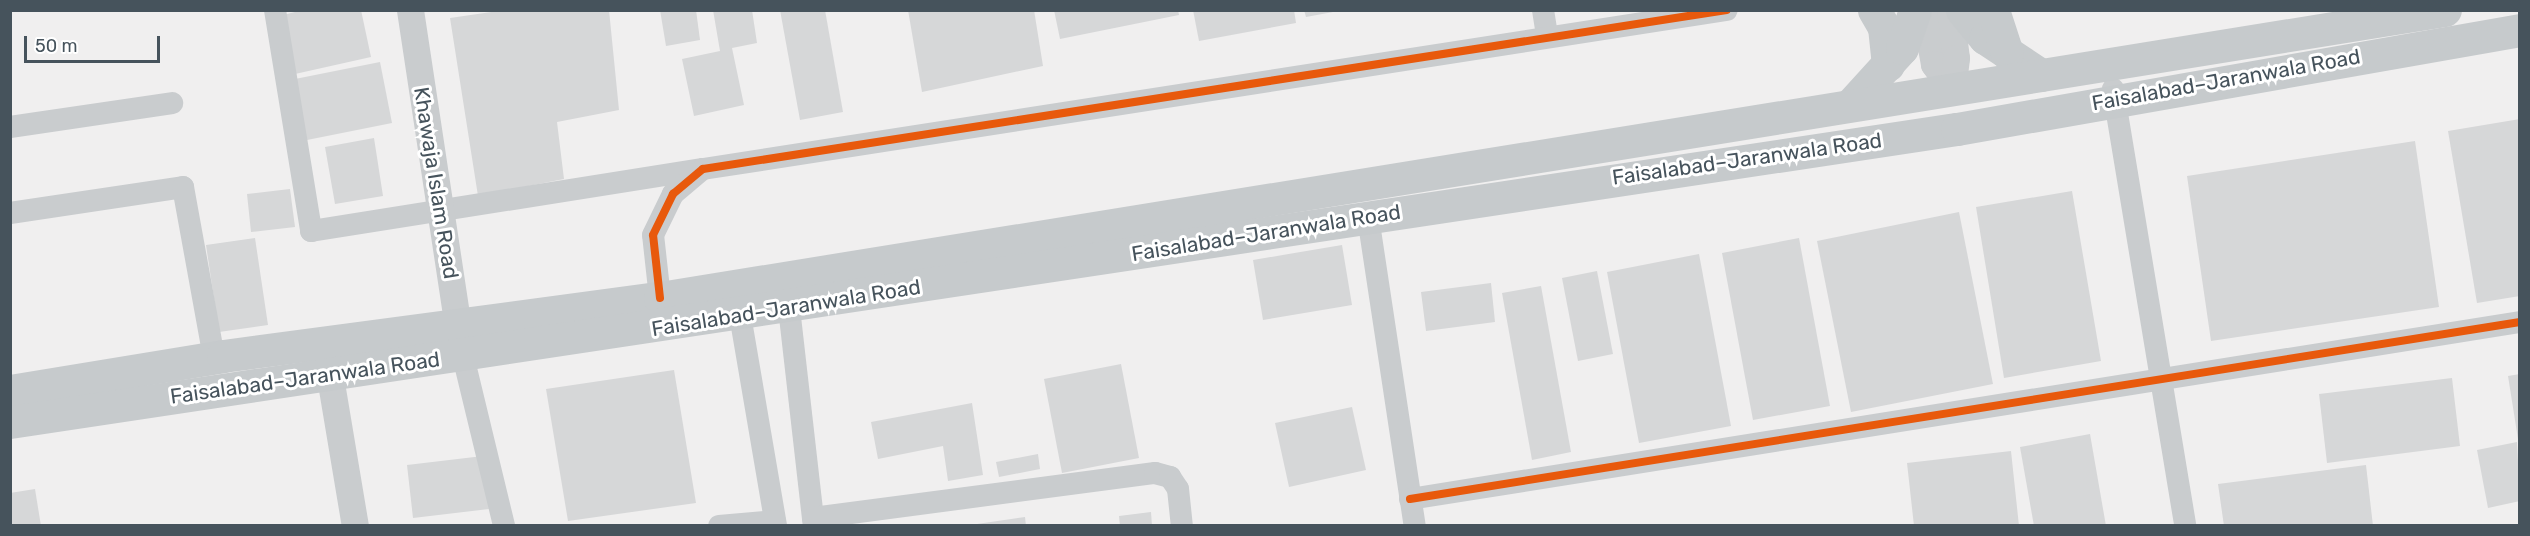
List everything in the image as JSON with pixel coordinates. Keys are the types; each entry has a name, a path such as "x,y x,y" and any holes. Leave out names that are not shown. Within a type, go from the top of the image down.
{"main road":[{"path":"1874,10 1884,27 1888,65"},
{"path":"1852,103 1888,65 1912,28 1915,10"},
{"path":"1962,10 1975,30 2041,75"},
{"path":"1993,10 2007,53"},
{"name":"Faisalabad–Jaranwala Road","path":"460,341 660,298 1852,103 1952,90 2445,10"},
{"name":"Faisalabad–Jaranwala Road","path":"10,422 327,357 460,341 740,315 789,308 1686,168 2115,94 2156,92 2520,30"},
{"path":"1686,168 1765,143 1928,112 1952,90 1966,101 1986,105 2115,94"},
{"name":"Faisalabad–Jaranwala Road","path":"10,391 214,357 327,357"}],"street":[{"path":"275,10 311,231 1547,35 1727,10"},
{"name":"Khawaja Islam Road","path":"410,10 460,341"},
{"path":"1543,10 1547,35"},
{"path":"1924,10 1934,64 1952,90"},
{"path":"1950,10 1956,58 1952,90"},
{"path":"2115,94 2159,378 2185,525"},
{"path":"10,127 172,103"},
{"path":"660,298 653,235 673,194 703,169"},
{"path":"10,213 183,187 214,357"},
{"path":"1368,217 1415,525"},
{"path":"789,308 814,522 1155,473 1170,477 1178,489 1182,525"},
{"path":"719,525 775,523 740,315"},
{"path":"1410,499 2520,322"},
{"path":"460,341 504,525"},
{"path":"327,357 355,525"}],"building":[{"path":"303,10 361,10 371,57 295,74 283,15"},
{"path":"505,10 609,10 619,110 557,122 564,179 478,196 450,18"},
{"path":"660,10 696,10 700,40 666,46"},
{"path":"713,10 752,10 757,43 732,48 744,105 694,116 682,59 720,51"},
{"path":"780,10 825,10 843,112 800,120"},
{"path":"908,10 1034,10 1043,66 922,92"},
{"path":"1054,10 1178,10 1179,15 1060,39"},
{"path":"1193,10 1294,10 1296,23 1199,41"},
{"path":"1304,10 1333,10 1333,12 1306,17"},
{"path":"380,62 392,123 302,141 290,80"},
{"path":"2520,119 2520,296 2477,303 2448,131"},
{"path":"374,138 383,196 335,204 325,147"},
{"path":"2415,141 2439,307 2211,341 2187,176"},
{"path":"290,189 295,227 251,232 247,194"},
{"path":"2072,191 2101,361 2004,378 1976,207"},
{"path":"1959,212 1993,384 1851,412 1817,241"},
{"path":"255,238 268,325 219,332 206,245"},
{"path":"1799,238 1830,406 1753,420 1722,253"},
{"path":"1342,245 1352,305 1263,320 1253,260"},
{"path":"1699,254 1731,426 1639,443 1607,272"},
{"path":"1597,271 1613,354 1578,361 1562,278"},
{"path":"1491,283 1495,322 1426,331 1421,292"},
{"path":"1541,286 1571,452 1532,460 1502,293"},
{"path":"1121,364 1139,458 1062,473 1044,379"},
{"path":"674,370 696,503 568,521 546,389"},
{"path":"2520,374 2520,439 2518,439 2508,376"},
{"path":"2452,378 2460,446 2327,463 2319,394"},
{"path":"972,403 983,475 948,481 943,446 878,459 871,422"},
{"path":"1352,407 1366,470 1289,487 1275,423"},
{"path":"2090,434 2106,526 2034,526 2020,447"},
{"path":"2517,442 2520,501 2488,508 2477,450"},
{"path":"2011,451 2019,526 1914,526 1907,463"},
{"path":"1038,454 1040,469 999,477 996,462"},
{"path":"483,456 489,509 413,518 407,465"},
{"path":"2366,465 2373,526 2224,526 2218,484"},
{"path":"35,489 41,526 10,526 10,493"},
{"path":"1151,512 1152,526 1120,526 1119,516"},
{"path":"1025,517 1026,526 977,526 977,524"}],"cycle path":[{"path":"660,298 653,235 673,194 703,169 1727,10"},
{"path":"1410,499 2520,322"}]}
